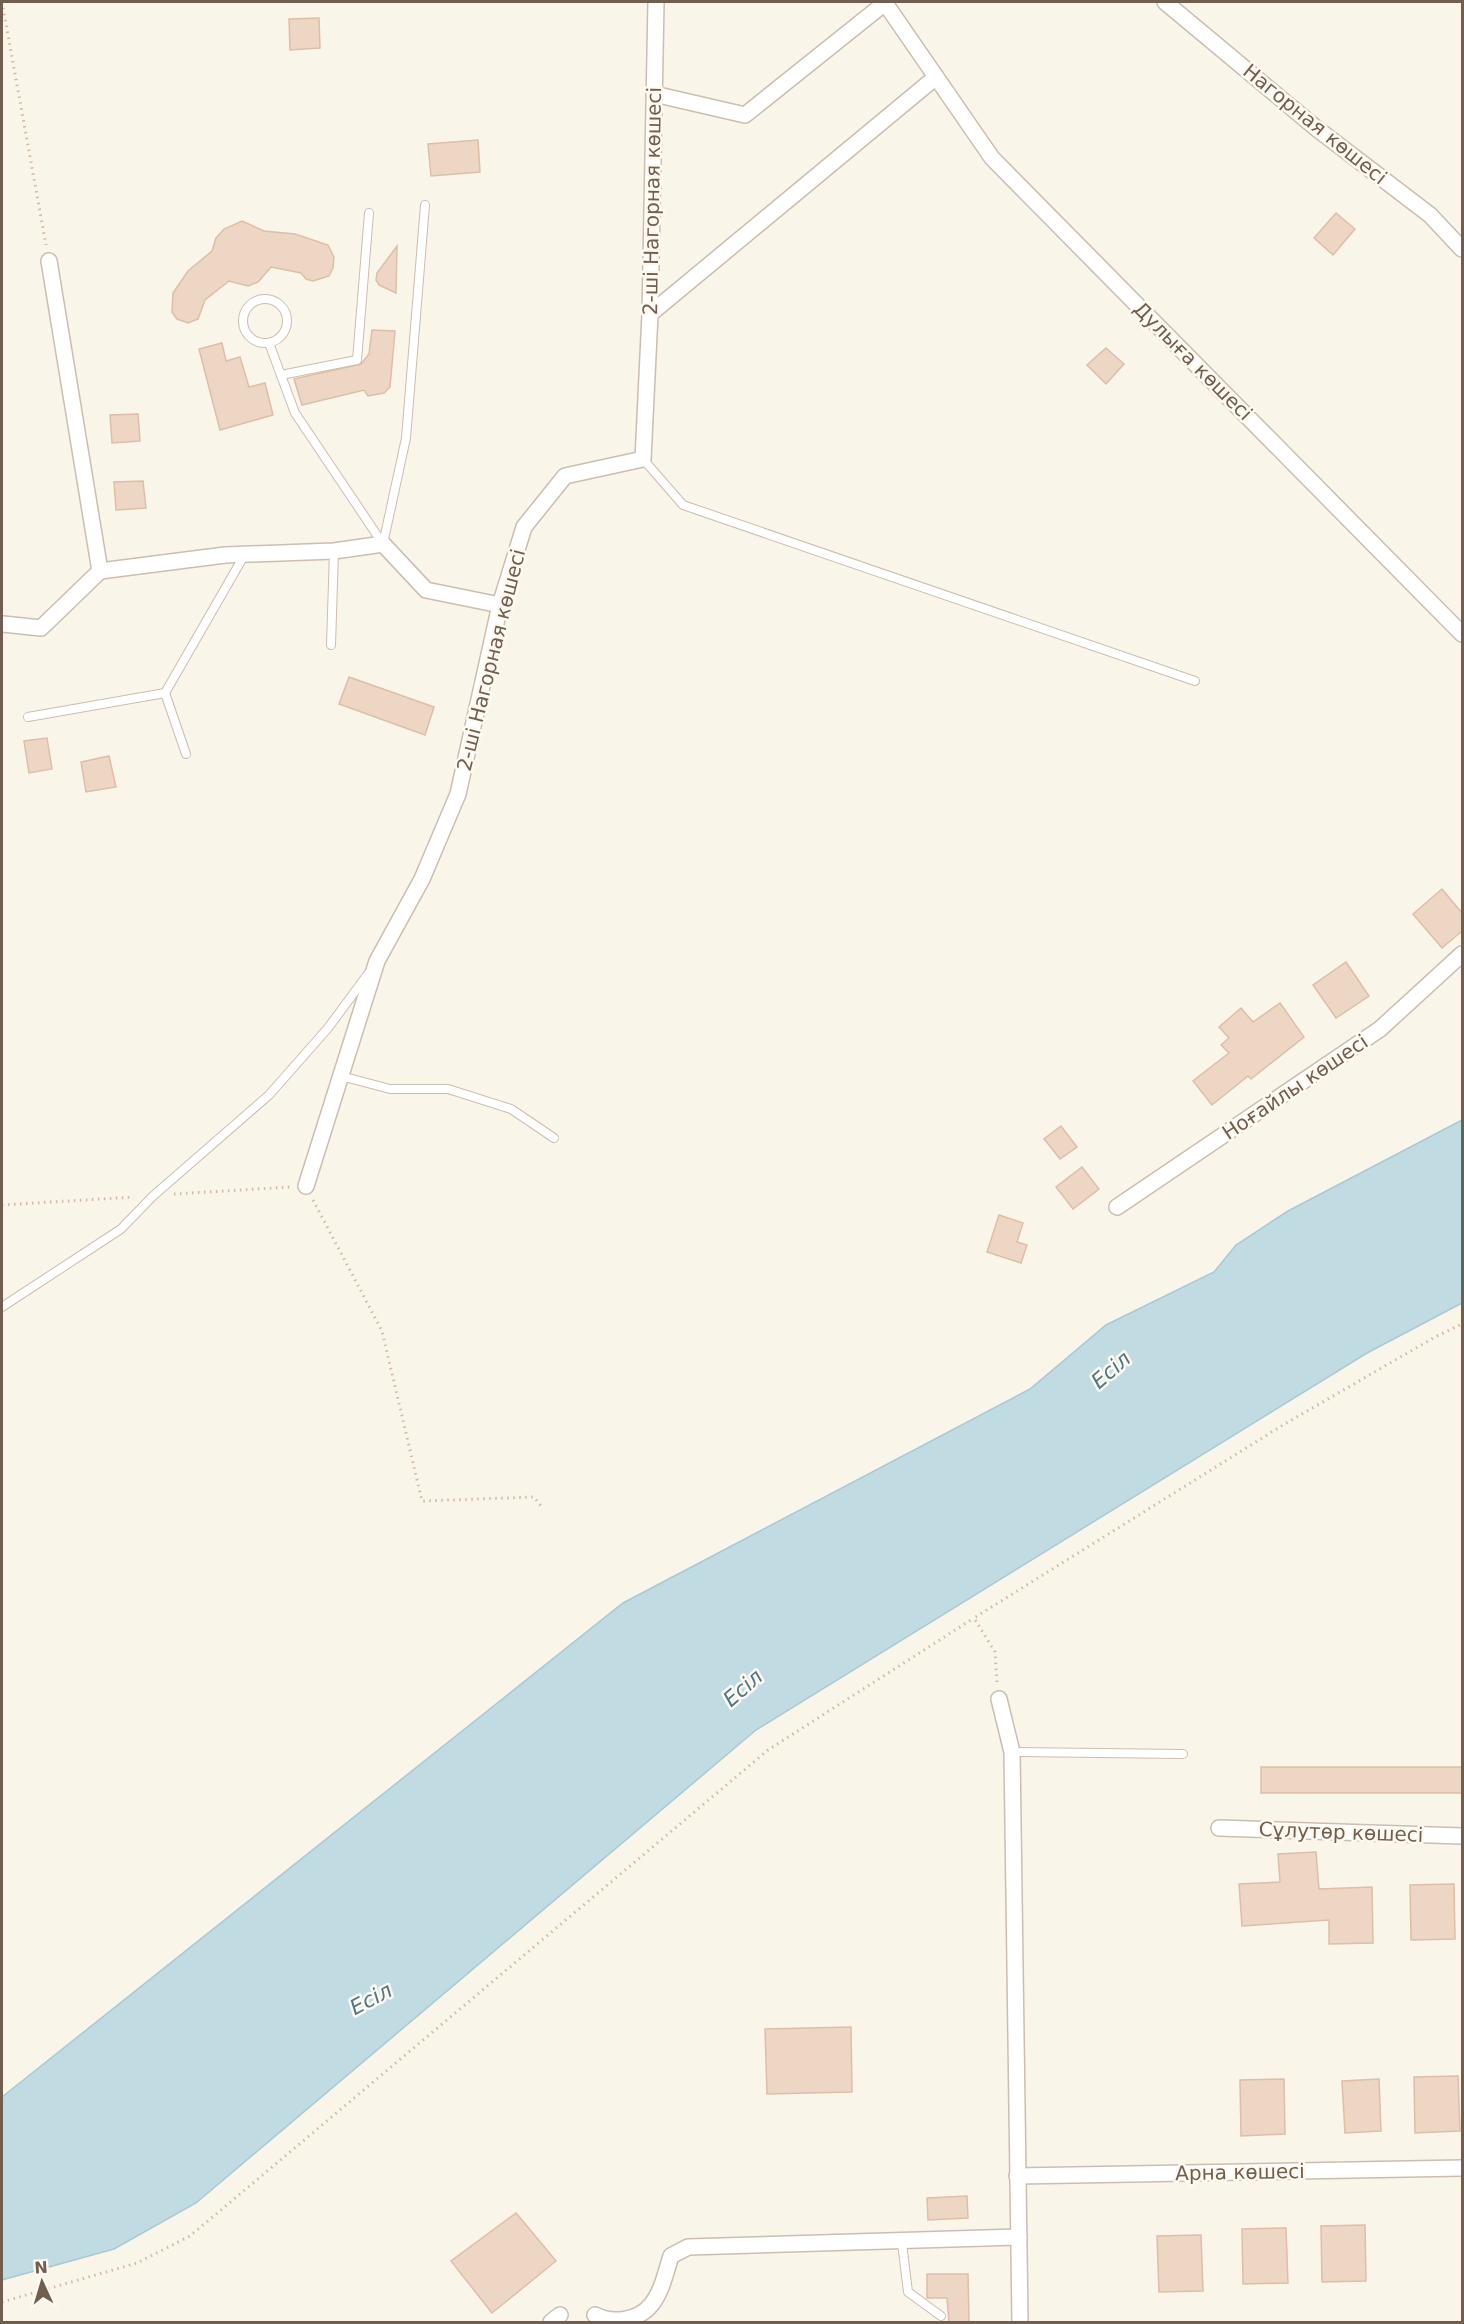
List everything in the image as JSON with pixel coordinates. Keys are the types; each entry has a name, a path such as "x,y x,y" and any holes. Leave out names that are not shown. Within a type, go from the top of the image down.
{"street":[{"name":"2-ші Нагорная көшесі","path":"306,1186 377,961 422,879 458,794 500,605 524,527 565,476 643,459 650,314 656,2"},
{"name":"Дулыға көшесі","path":"654,94 745,115 885,2 992,158 1462,634"},
{"name":"Нагорная көшесі","path":"1165,2 1316,128 1430,215 1462,249"},
{"path":"650,314 936,77"},
{"path":"50,261 100,571"},
{"path":"2,624 41,628 100,571 244,554 334,550 383,544 426,590 500,605"},
{"name":"Ноғайлы көшесі","path":"1117,1207 1380,1029 1462,954"},
{"path":"999,1699 1012,1752 1020,2322"},
{"name":"Сұлутөр көшесі","path":"1219,1828 1462,1836"},
{"name":"Арна көшесі","path":"1017,2176 1462,2168"},
{"path":"595,2315 604,2320 626,2321 651,2305 664,2278 671,2256 688,2247 1019,2237"}],"lane":[{"path":"383,544 406,438 424,205"},
{"path":"281,375 357,360 369,213"},
{"path":"258,300 273,300 279,303 287,315 286,330 276,340 269,343 255,340 245,330 243,323 247,309 258,300"},
{"path":"269,343 295,413 383,544"},
{"path":"643,459 683,505 1195,681"},
{"path":"331,645 334,550"},
{"path":"186,754 165,693 244,554"},
{"path":"28,717 165,693"},
{"path":"2,1307 121,1229 153,1196 269,1095 328,1028 377,961"},
{"path":"340,1076 390,1089 448,1089 511,1109 554,1138"},
{"path":"1012,1752 1183,1754"},
{"path":"902,2242 908,2292 941,2316"}],"path":[{"path":"2,2 50,261"},
{"path":"306,1186 382,1330 422,1501 534,1497 541,1506"},
{"path":"2,2302 137,2264 190,2236 768,1750 1283,1425 1435,1337 1462,1324"},
{"path":"975,1618 995,1652 999,1699"}],"water":[{"name":"Есіл","path":"1462,1120 1462,1303 1367,1353 756,1730 196,2203 114,2249 2,2280 2,2097 623,1603 1030,1389 1106,1325 1214,1272 1236,1245 1288,1211"}],"building":[{"path":"319,18 320,48 290,50 289,19"},
{"path":"478,140 480,172 431,176 428,144"},
{"path":"1336,213 1355,229 1333,255 1314,238"},
{"path":"242,221 264,231 295,234 328,245 334,257 333,268 329,276 313,281 306,279 301,273 271,267 258,282 248,286 229,281 205,300 198,319 188,323 177,319 172,312 173,293 188,271 212,251 216,238 224,229"},
{"path":"397,246 396,293 379,285 376,280 377,273"},
{"path":"372,330 395,331 390,387 384,393 368,396 364,390 302,405 294,379 361,364 369,354"},
{"path":"222,343 226,361 240,357 249,387 265,383 273,415 220,430 199,349"},
{"path":"1106,348 1124,364 1106,384 1087,365"},
{"path":"138,414 140,441 112,443 110,415"},
{"path":"143,481 146,508 116,510 114,482"},
{"path":"349,677 434,707 425,735 339,704"},
{"path":"47,738 52,769 29,773 24,741"},
{"path":"109,756 116,787 86,792 81,762"},
{"path":"1442,889 1462,913 1462,931 1442,948 1413,914"},
{"path":"1346,962 1369,996 1336,1018 1313,985"},
{"path":"1280,1003 1304,1037 1251,1079 1248,1076 1212,1105 1193,1081 1229,1053 1221,1045 1229,1038 1219,1027 1241,1008 1253,1022"},
{"path":"1061,1126 1077,1147 1060,1159 1044,1139"},
{"path":"1082,1167 1099,1189 1073,1209 1056,1187"},
{"path":"999,1215 1023,1223 1017,1242 1027,1245 1021,1263 987,1252"},
{"path":"1261,1767 1462,1767 1462,1793 1261,1793"},
{"path":"1316,1852 1319,1889 1372,1887 1373,1943 1329,1944 1329,1920 1242,1926 1239,1884 1280,1882 1278,1854"},
{"path":"1454,1884 1455,1939 1411,1940 1410,1885"},
{"path":"851,2027 852,2092 767,2094 765,2029"},
{"path":"1458,2076 1460,2131 1415,2133 1414,2077"},
{"path":"1284,2079 1285,2134 1241,2136 1240,2080"},
{"path":"1379,2079 1381,2131 1345,2133 1342,2081"},
{"path":"967,2196 968,2218 928,2220 927,2198"},
{"path":"516,2213 556,2261 492,2313 451,2261"},
{"path":"1365,2225 1366,2281 1322,2282 1321,2226"},
{"path":"1286,2228 1288,2283 1243,2284 1242,2229"},
{"path":"1201,2235 1203,2291 1159,2292 1157,2236"},
{"path":"927,2274 968,2274 969,2322 949,2322 947,2298 927,2298"}]}
